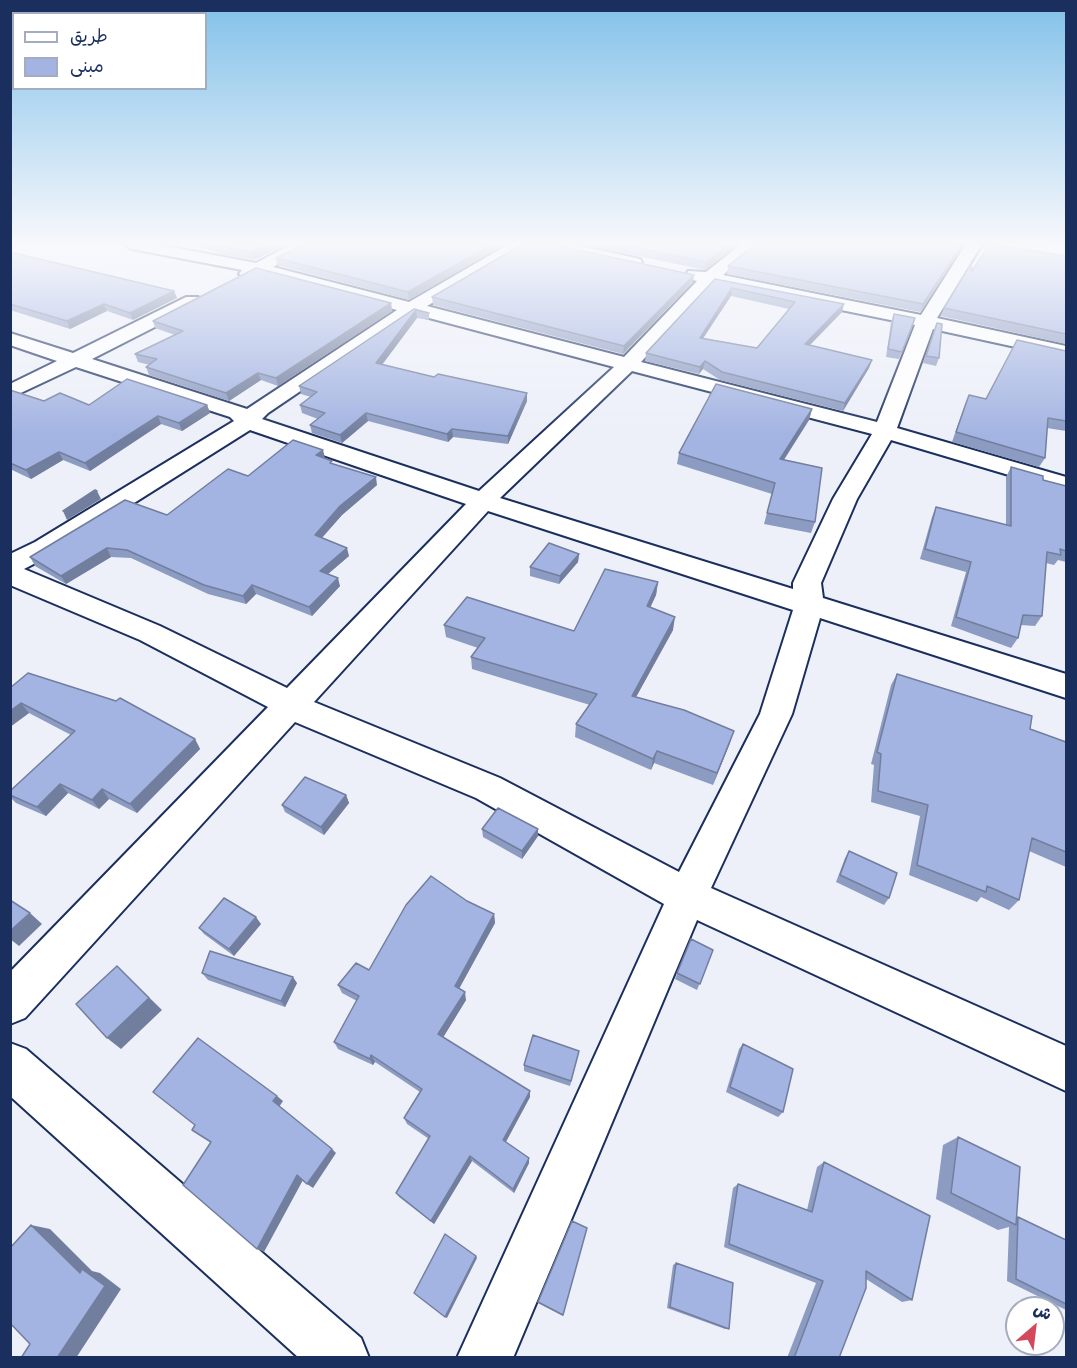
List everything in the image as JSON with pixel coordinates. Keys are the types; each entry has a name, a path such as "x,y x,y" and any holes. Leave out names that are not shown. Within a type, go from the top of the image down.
{"street":[{"path":"10,392 180,308"},
{"path":"406,308 885,431 1066,485"},
{"path":"10,1004 483,501 628,364 680,308"},
{"path":"859,308 1066,352"},
{"path":"485,1358 687,896 776,714 809,606 807,583 845,499 885,431 926,321 934,308"},
{"path":"10,565 44,548 248,422 260,408 410,309"},
{"path":"10,339 238,412 248,422 483,501 1066,686"},
{"path":"10,574 150,633 327,723 488,788 687,896 1066,1069"},
{"path":"10,1065 341,1358"}],"building":[{"path":"23,308 96,308 67,321"},
{"path":"115,308 140,308 130,313"},
{"path":"179,308 384,308 276,378 258,373 226,393 146,367 157,359 135,354 183,331 153,321"},
{"path":"474,308 662,308 624,346"},
{"path":"688,308 719,308 700,338 757,348 790,308 840,308 805,344 872,360 845,403 722,372 705,361 700,367 646,353"},
{"path":"944,308 1066,308 1066,334"},
{"path":"414,309 429,313 416,310 376,363 434,377 438,374 527,393 508,436 452,429 447,434 366,413 340,435 310,425 325,413 300,405 317,392 299,386"},
{"path":"894,314 915,318 902,352 888,349"},
{"path":"937,323 942,324 939,358 926,356"},
{"path":"1017,340 1066,351 1066,421 1048,418 1045,458 956,432 969,395 986,399"},
{"path":"127,379 207,405 179,423 158,416 85,463 59,452 26,470 10,463 10,390 44,401 60,393 89,405"},
{"path":"716,384 812,409 780,459 822,468 815,522 767,513 775,483 679,453"},
{"path":"293,440 323,450 316,455 332,461 330,463 376,477 340,506 315,535 347,548 320,571 338,578 309,607 252,585 243,596 204,585 127,550 107,548 61,576 30,557 125,500 167,515 228,469 248,476"},
{"path":"1011,467 1043,476 1043,480 1066,486 1066,551 1060,549 1061,555 1047,552 1042,616 1023,615 1018,638 956,617 971,562 925,549 936,507 1011,526"},
{"path":"95,490 97,491 63,511"},
{"path":"549,543 579,554 560,576 530,567"},
{"path":"605,569 658,582 647,606 675,617 632,696 684,710 734,731 717,773 657,751 653,759 576,724 597,694 471,657 485,638 444,625 467,597 574,631"},
{"path":"28,673 116,701 120,698 195,739 130,804 102,789 92,800 60,784 37,807 10,795 10,791 75,731 21,703 10,711 10,688"},
{"path":"897,674 1032,716 1030,729 1066,742 1066,852 1032,838 1019,900 987,886 986,892 917,865 928,805 878,791 881,754 877,752"},
{"path":"305,777 346,795 321,827 282,805"},
{"path":"498,808 538,829 522,851 482,829"},
{"path":"849,851 897,873 889,898 840,875"},
{"path":"431,876 467,901 494,914 455,986 465,992 438,1034 530,1091 503,1140 529,1158 513,1189 470,1156 431,1221 396,1193 430,1136 404,1118 422,1089 371,1055 370,1059 334,1042 359,996 338,985 356,963 369,970 406,905"},
{"path":"224,898 256,917 229,949 199,928"},
{"path":"10,900 30,913 10,931"},
{"path":"691,939 713,950 700,984 677,973"},
{"path":"210,951 293,977 281,1001 202,973"},
{"path":"117,966 149,998 107,1038 76,1004"},
{"path":"533,1035 579,1051 571,1081 524,1065"},
{"path":"198,1038 277,1096 273,1101 332,1149 307,1184 297,1175 257,1249 183,1185 211,1142 192,1130 195,1125 153,1092"},
{"path":"743,1044 793,1069 783,1112 730,1087"},
{"path":"958,1137 1020,1167 1016,1225 951,1193"},
{"path":"824,1162 930,1216 912,1300 866,1271 866,1288 839,1358 794,1358 823,1281 729,1244 738,1184 812,1212"},
{"path":"1018,1217 1066,1240 1066,1304 1065,1296 1050,1296 1016,1279"},
{"path":"572,1221 587,1228 563,1315 538,1302"},
{"path":"31,1225 80,1273 82,1269 105,1286 57,1358 21,1358 30,1344 10,1323 10,1248"},
{"path":"445,1234 476,1256 445,1317 414,1293"},
{"path":"676,1263 733,1283 729,1329 670,1307"}]}
